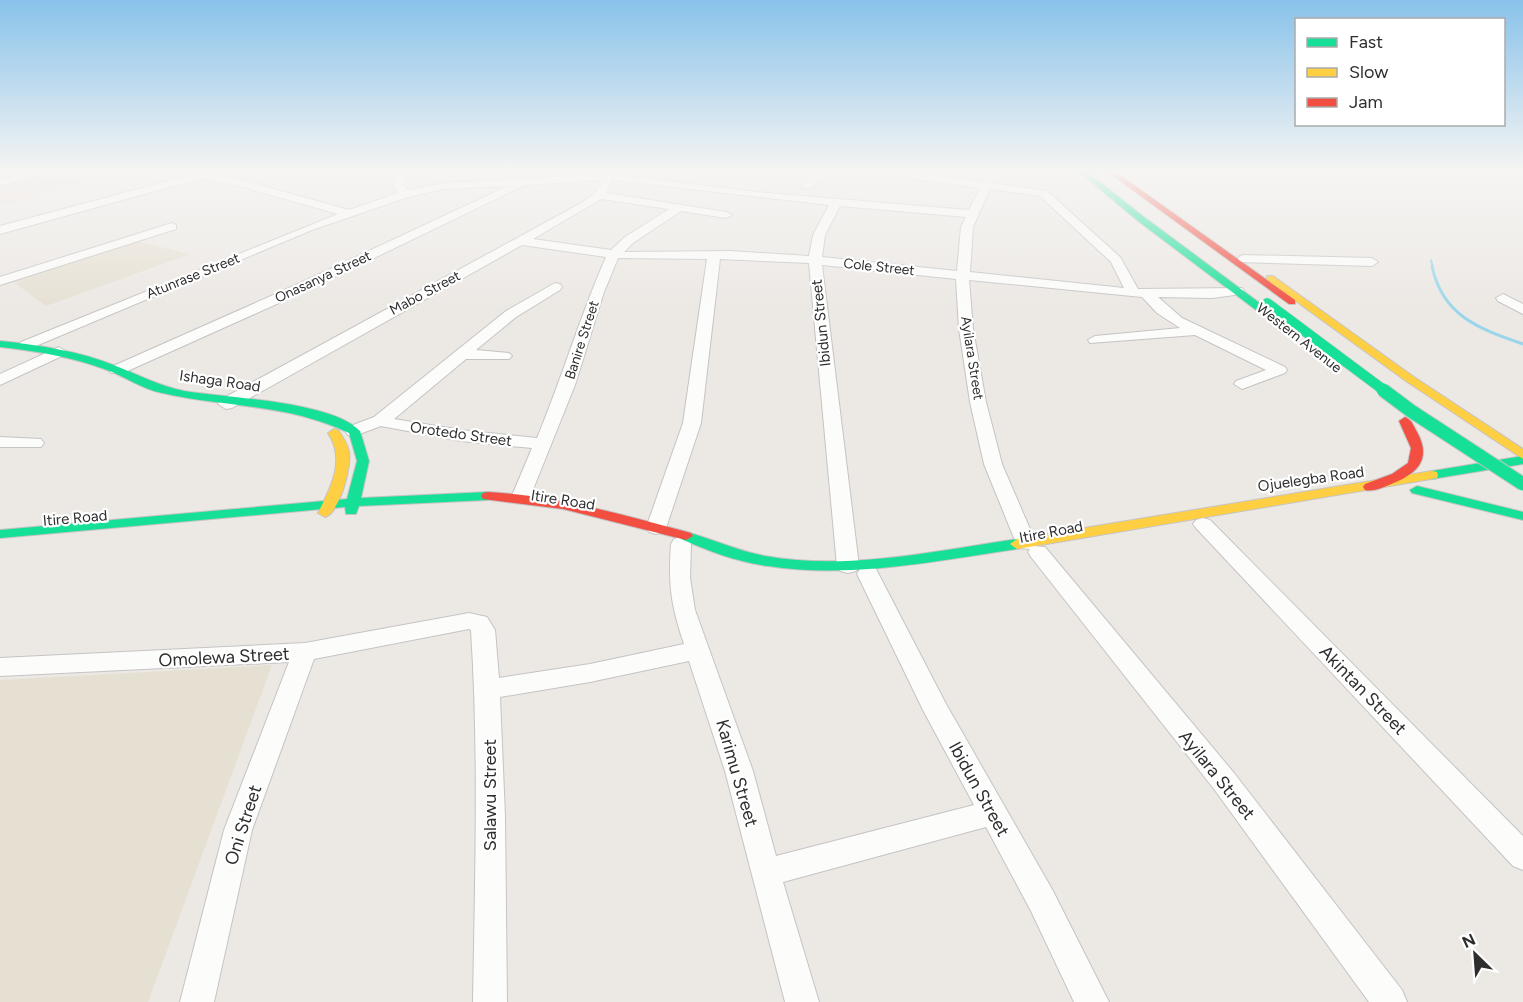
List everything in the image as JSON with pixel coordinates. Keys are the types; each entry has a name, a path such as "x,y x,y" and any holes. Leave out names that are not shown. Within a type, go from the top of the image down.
{"main road":[{"name":"Western Avenue","path":"1151,217 1238,291 1405,421 1523,498"},
{"name":"Western Avenue","path":"1156,217 1411,411 1523,484"},
{"name":"Western Avenue","path":"1165,217 1292,302 1432,404 1523,462"},
{"name":"Western Avenue","path":"1173,217 1244,259 1457,412 1523,455"},
{"name":"Ishaga Road","path":"0,344 26,345 158,393 284,407 332,418 354,431"},
{"name":"Ishaga Road","path":"0,349 51,355 117,370 162,389 230,402 321,424 339,436 345,450 339,485 327,509"},
{"path":"1457,412 1523,441"},
{"path":"1370,487 1406,474 1415,465 1419,454 1418,444 1414,433 1405,421"},
{"path":"353,507 363,461 354,431"},
{"name":"Ojuelegba Road","path":"1108,534 1234,507 1523,462"},
{"name":"Ojuelegba Road","path":"1108,534 1203,524 1523,472"},
{"path":"1417,490 1523,516"},
{"name":"Itire Road","path":"0,534 490,496 520,498 656,528 744,556 858,570 924,558 1032,548"},
{"name":"Itire Road","path":"353,507 489,506 567,515 681,544 732,563 761,570 796,574 858,570 929,571 1108,534"},
{"name":"Itire Road","path":"0,541 327,509"}],"street":[{"path":"0,230 49,217"},
{"name":"Atunrase Street","path":"26,345 339,217"},
{"name":"Onasanya Street","path":"117,370 303,287 452,217"},
{"name":"Mabo Street","path":"230,402 562,217"},
{"name":"Banire Street","path":"520,498 567,385 597,292 613,255 629,240 665,217"},
{"name":"Ibidun Street","path":"828,217 819,235 815,260 858,570 1042,902 1092,1002"},
{"name":"Ayilara Street","path":"971,217 967,227 966,256 962,276 966,329 993,464 1032,548 1224,781 1390,1002"},
{"path":"1070,217 1116,260 1140,294 1195,331 1279,369 1276,373 1242,384"},
{"path":"0,281 172,227"},
{"name":"Cole Street","path":"521,241 613,255 714,255 815,260 1140,294 1212,294 1238,291"},
{"path":"656,528 692,423 714,255"},
{"path":"1244,259 1372,262"},
{"path":"354,431 380,421 512,314 555,287"},
{"path":"1503,298 1523,310"},
{"path":"1095,340 1195,331"},
{"path":"463,354 504,356"},
{"path":"0,380 51,355"},
{"name":"Orotedo Street","path":"380,421 418,430 490,440 543,444"},
{"path":"0,442 35,443"},
{"name":"Akintan Street","path":"1203,524 1522,852"},
{"name":"Karimu Street","path":"681,544 679,578 684,610 739,771 802,1002"},
{"name":"Salawu Street","path":"446,625 475,621 481,626 488,689 492,785 490,1002"},
{"name":"Omolewa Street","path":"0,667 305,652 446,625"},
{"path":"488,689 590,673 699,650"},
{"name":"Oni Street","path":"197,1002 238,830 305,652"},
{"path":"765,873 991,813"}],"shaded area":[{"path":"131,240 190,254 46,306 12,281"},
{"path":"272,665 148,1002 0,1002 0,680"}],"waterway":[{"path":"1431,260 1433,268"},
{"path":"1432,266 1444,297 1454,309 1478,326 1523,344"}],"traffic: fast":[{"path":"1138,217 1288,329"},
{"path":"1267,303 1411,411 1523,484"},
{"path":"0,344 43,349 85,359 162,390 284,407 331,420 354,431 363,461 351,511"},
{"path":"1432,475 1523,460"},
{"path":"1417,490 1523,516"},
{"path":"0,534 354,502 488,496"},
{"path":"686,536 733,554 767,562 802,565 875,563 1017,544"}],"traffic: slow":[{"path":"1270,278 1410,379 1523,455"},
{"path":"325,513 339,483 344,462 340,442 334,433"},
{"path":"1017,544 1432,475"}],"traffic: jam":[{"path":"1173,217 1292,302"},
{"path":"1370,487 1406,472 1417,458 1417,448 1405,421"},
{"path":"488,496 563,505 686,536"}]}
